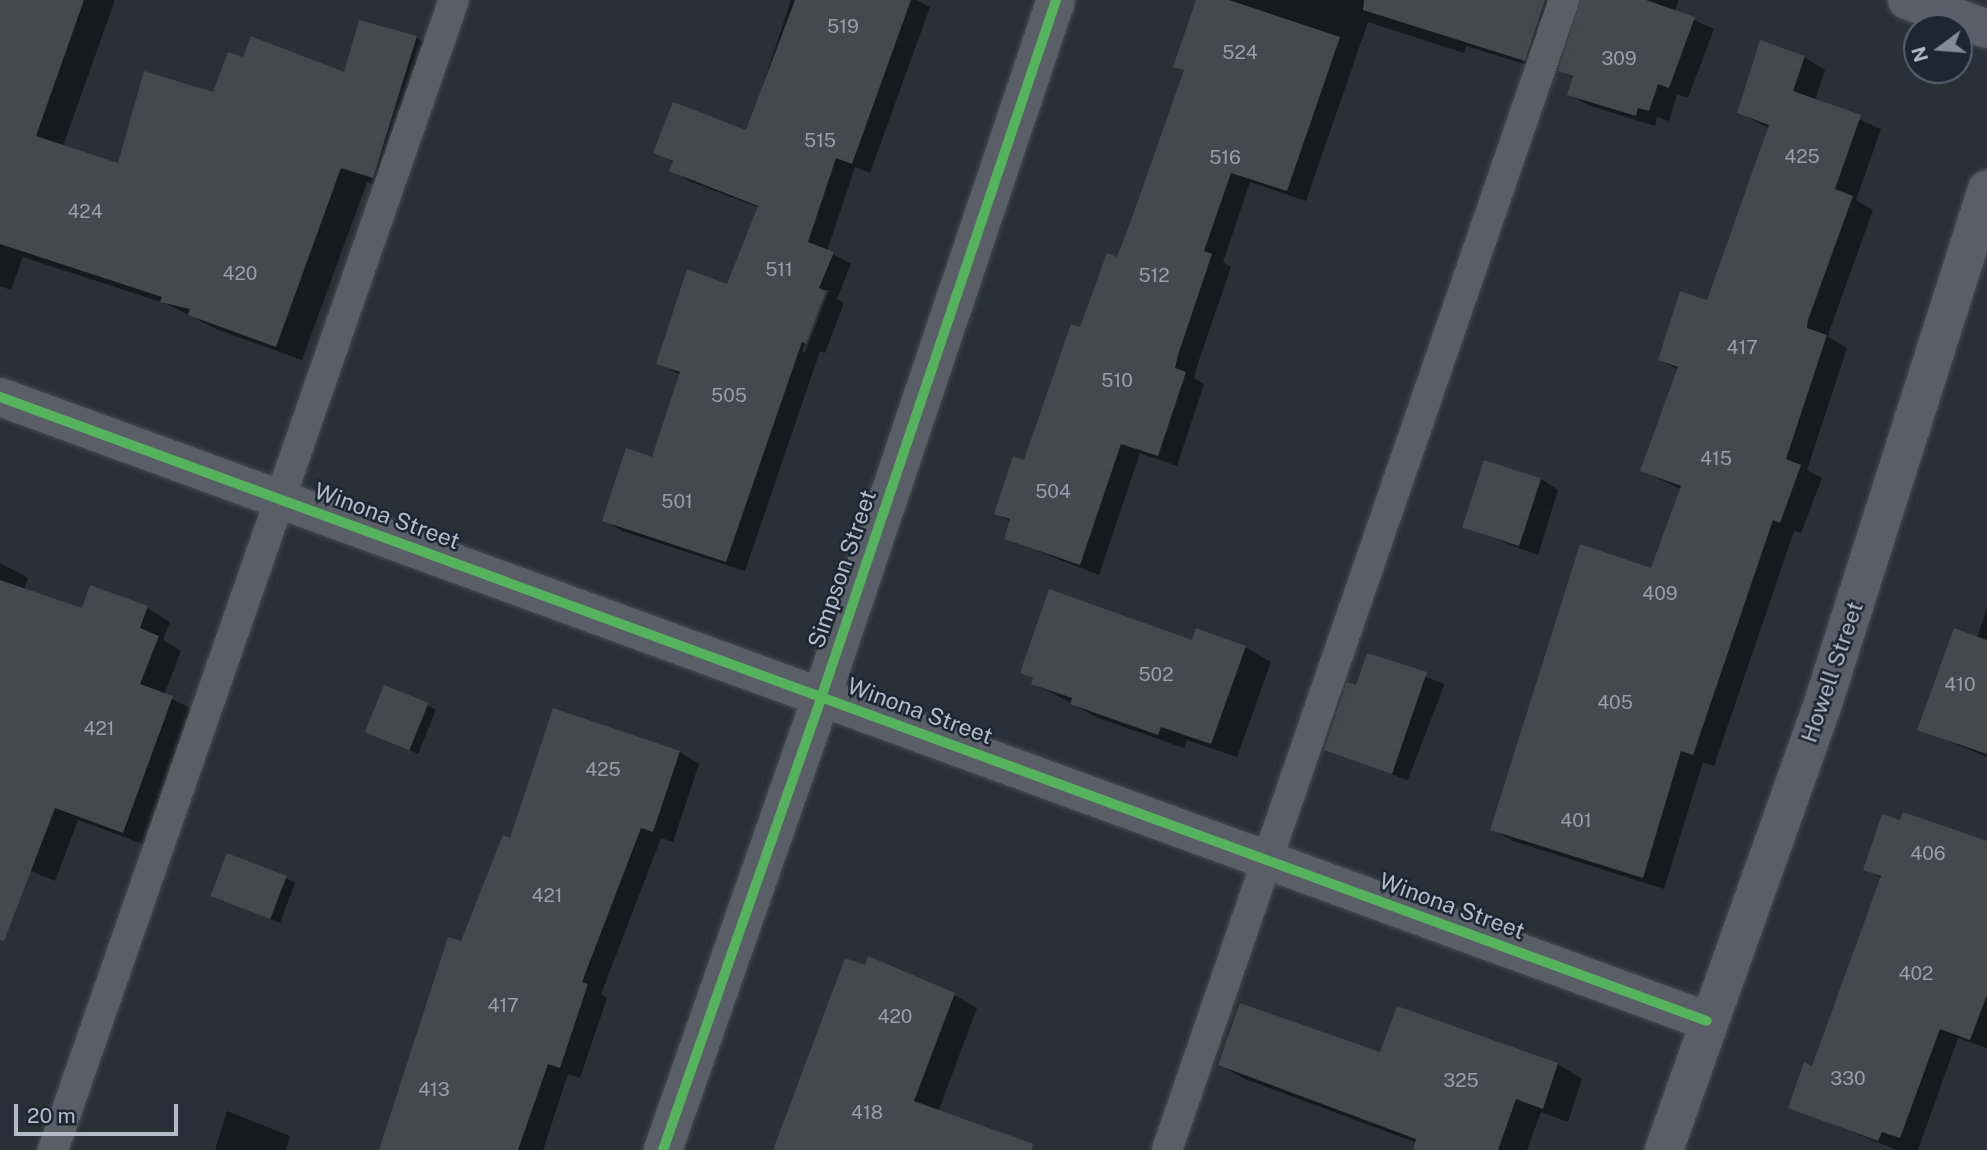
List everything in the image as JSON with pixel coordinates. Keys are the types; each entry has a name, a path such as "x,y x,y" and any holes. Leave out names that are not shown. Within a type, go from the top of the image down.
{"street":[{"name":"Simpson Street","path":"663,1150 821,698 1056,0"},
{"path":"1907,0 1987,29"},
{"name":"Howell Street","path":"1664,1150 1706,1021 1825,696 1987,189"},
{"name":"Winona Street","path":"0,397 1706,1021"}],"lane":[{"path":"53,1150 453,0"},
{"path":"1167,1150 1269,861 1564,0"}],"building":[{"path":"0,0 84,0 36,136 118,163 144,71 213,92 228,52 243,57 251,36 344,72 359,20 417,36 373,178 341,168 276,347 188,315 190,309 160,302 162,297 0,244"},
{"path":"795,0 911,0 852,164 836,158 808,242 834,252 819,288 826,291 806,344 802,342 726,562 602,521 626,448 652,457 680,372 656,364 687,269 727,284 758,206 669,171 673,161 653,153 673,102 746,130"},
{"path":"1196,0 1229,0 1340,37 1287,191 1231,173 1204,251 1212,254 1175,368 1186,372 1158,456 1121,444 1080,565 1004,539 1010,519 994,514 1013,456 1024,460 1071,324 1080,327 1107,253 1117,257 1184,70 1173,67"},
{"path":"1364,0 1545,0 1525,61 1363,10"},
{"path":"1581,0 1646,0 1695,17 1669,88 1658,84 1649,111 1638,108 1636,116 1567,95 1573,76 1558,71"},
{"path":"1760,40 1805,56 1793,91 1861,115 1835,189 1853,196 1808,320 1807,328 1827,335 1786,459 1801,465 1780,523 1773,520 1693,755 1681,751 1643,878 1490,830 1580,544 1651,568 1681,486 1640,471 1678,367 1658,360 1680,291 1707,300 1769,125 1737,113"},
{"path":"1484,460 1541,479 1519,546 1462,528"},
{"path":"0,580 82,608 90,585 148,606 140,628 159,636 140,684 173,696 123,833 55,808 4,941 0,940"},
{"path":"1049,589 1192,640 1196,628 1246,646 1211,744 1161,727 1158,735 1070,704 1072,698 1031,684 1033,678 1020,673"},
{"path":"1954,628 1987,640 1987,754 1917,730"},
{"path":"1367,653 1427,672 1392,774 1324,750 1347,682 1356,685"},
{"path":"384,685 429,703 409,750 365,732"},
{"path":"553,708 680,751 653,832 641,828 582,982 588,984 560,1068 548,1064 518,1150 379,1150 448,937 461,941 503,835 510,838"},
{"path":"1903,812 1987,841 1987,995 1970,1040 1940,1029 1900,1138 1882,1132 1878,1141 1788,1108 1804,1062 1812,1066 1881,876 1863,870 1882,814 1900,820"},
{"path":"227,853 287,876 270,919 211,896"},
{"path":"868,956 955,993 914,1101 1033,1144 1032,1150 773,1150 845,958 865,965"},
{"path":"1240,1003 1380,1052 1397,1006 1558,1063 1543,1109 1516,1099 1498,1150 1413,1150 1416,1139 1218,1065"}],"cycle path":[{"path":"663,1150 821,698 1056,0"},
{"path":"0,397 1707,1021"}]}
